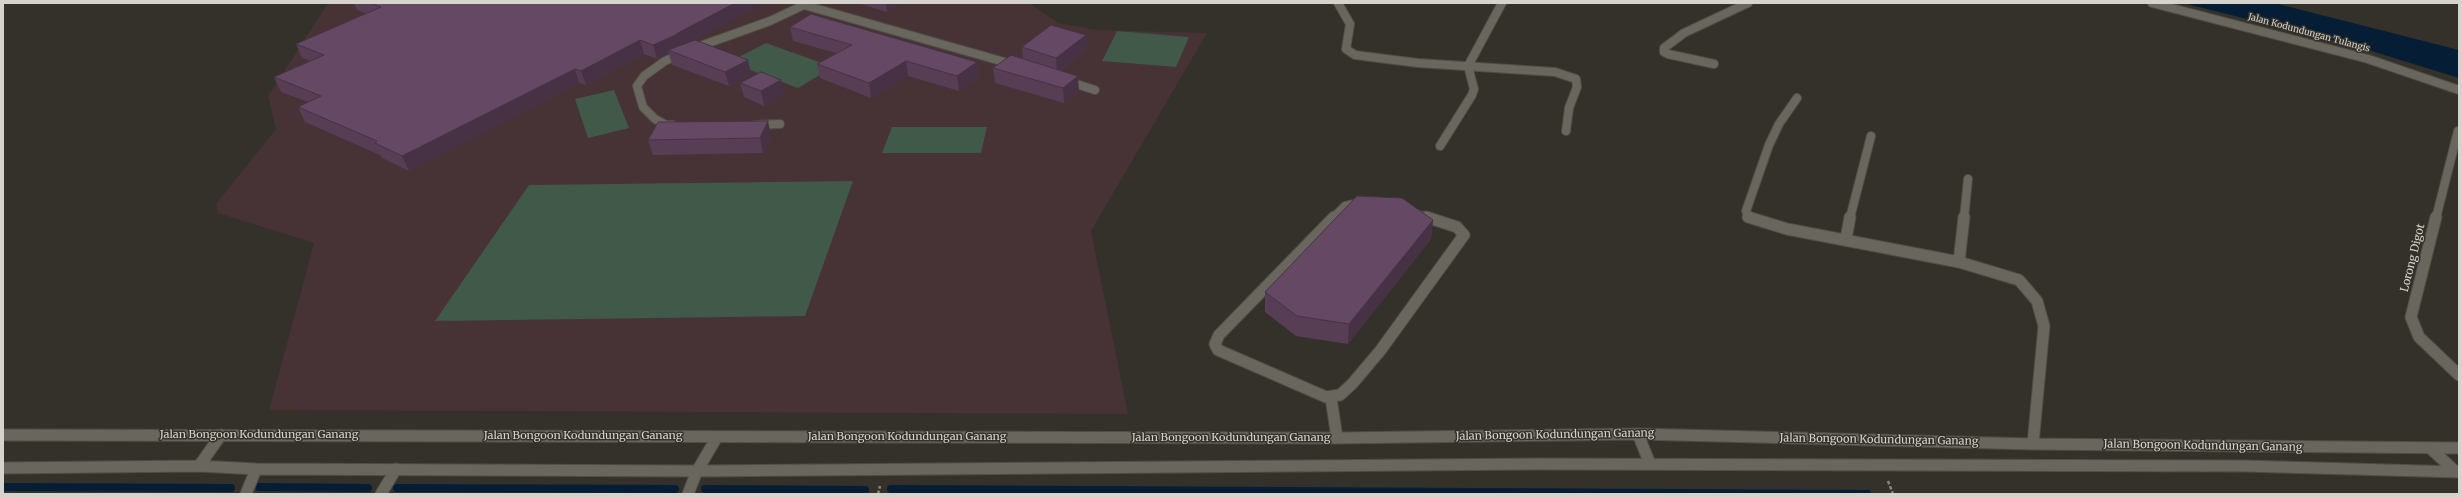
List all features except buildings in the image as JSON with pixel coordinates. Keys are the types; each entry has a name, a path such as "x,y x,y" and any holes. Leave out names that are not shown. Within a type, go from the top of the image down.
{"street":[{"path":"1338,3 1350,24 1346,49 1355,55 1388,61 1555,72 1576,79 1577,87 1569,108 1566,131"},
{"path":"1440,146 1474,89 1468,66 1484,33 1502,3"},
{"path":"1714,64 1668,54 1664,48 1684,33 1748,3"},
{"name":"Jalan Kodundungan Tulangis","path":"2152,3 2368,59 2459,90"},
{"path":"685,126 666,125 655,119 643,107 637,86 644,76 665,61 770,21 806,4 1024,68"},
{"path":"1060,79 1096,90"},
{"path":"1798,98 1779,124 1769,145 1746,211 1748,217 1755,221 1781,227 1959,262 2018,280 2037,301 2044,326 2033,444"},
{"path":"743,125 780,124"},
{"name":"Lorong Digot","path":"2458,131 2411,317 2418,337 2459,375"},
{"path":"1846,239 1850,216 1871,136"},
{"path":"1959,262 1968,179"},
{"path":"1362,202 1381,203 1457,227 1464,235 1462,240 1380,351 1352,384 1340,395 1331,398 1311,392 1218,350 1215,344 1218,336 1345,206 1362,202"},
{"path":"1331,398 1337,438"},
{"path":"1638,434 1650,464"},
{"name":"Jalan Bongoon Kodundungan Ganang","path":"3,435 1337,438 1638,434 2033,444 2459,448"},
{"path":"199,466 221,435"},
{"path":"688,494 697,471 717,436"},
{"path":"2430,448 2457,472"},
{"path":"3,468 199,466 256,469 697,471 1260,465 1650,464 1883,467 2244,466 2457,472"},
{"path":"246,494 256,469"},
{"path":"381,494 396,469"}],"shaded area":[{"path":"328,3 1029,3 1058,23 1098,30 1207,33 1091,231 1128,414 269,410 314,243 218,213 216,204 276,129 268,96"}],"green space":[{"path":"1117,31 1189,37 1176,67 1102,61"},
{"path":"766,43 833,67 798,88 729,62"},
{"path":"614,90 629,128 588,138 575,99"},
{"path":"892,127 987,127 981,153 882,153"},
{"path":"853,181 805,316 435,321 529,185"}],"water":[{"path":"2183,3 2274,3 2459,50 2459,78 2355,46"}],"waterway":[{"path":"3,487 231,488"},
{"path":"259,487 368,488"},
{"path":"397,488 675,489"},
{"path":"705,489 865,490"},
{"path":"891,489 1867,494"}]}
